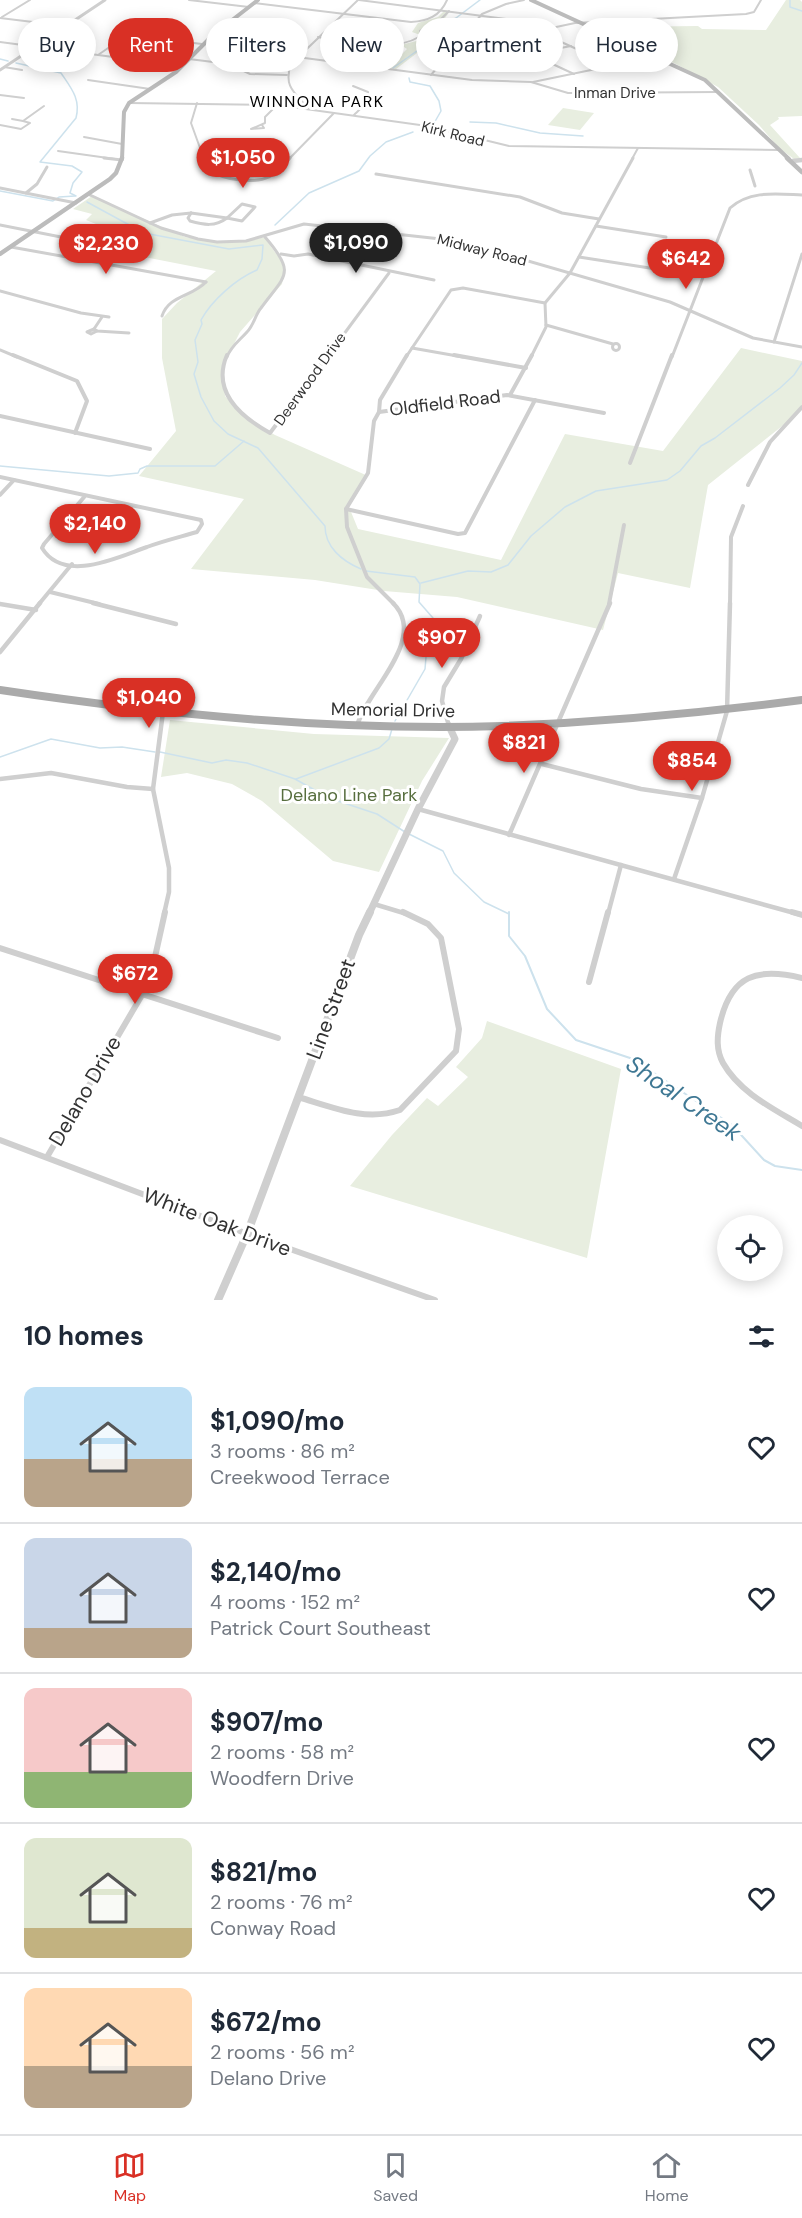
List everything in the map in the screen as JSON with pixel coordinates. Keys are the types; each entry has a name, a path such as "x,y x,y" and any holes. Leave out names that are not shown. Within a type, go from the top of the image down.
{"main road":[{"path":"234,18 258,0"},
{"path":"531,0 575,22"},
{"path":"194,53 206,41"},
{"path":"678,68 705,80 720,92 802,172"},
{"path":"0,254 86,197 116,173 122,160 124,112 129,103 173,72"},
{"name":"Memorial Drive","path":"0,690 75,703 163,712 357,726 560,723 727,711 802,700"}],"street":[{"path":"0,18 30,0"},
{"path":"78,18 105,0"},
{"path":"189,0 249,7"},
{"path":"308,47 359,0 503,18"},
{"path":"254,3 411,22 432,18 442,10 447,0"},
{"path":"479,18 482,14 506,4 524,0"},
{"path":"671,18 746,14 754,12 761,0"},
{"path":"318,38 376,45 404,44 418,39 421,36 420,31 439,21 449,10"},
{"path":"0,18 18,20"},
{"path":"98,55 127,35 202,44"},
{"path":"0,42 18,44"},
{"path":"563,42 575,48"},
{"path":"563,48 571,46"},
{"path":"98,55 108,56"},
{"path":"1,68 18,57"},
{"name":"Inman Drive","path":"308,58 472,80 531,82 568,93 720,92"},
{"path":"194,59 229,64 253,75 287,75"},
{"path":"1,68 18,70"},
{"path":"563,70 574,75"},
{"path":"289,72 288,85 309,109"},
{"path":"431,75 434,72"},
{"path":"531,82 587,72"},
{"path":"88,80 150,89"},
{"path":"352,86 370,95 354,116"},
{"path":"0,95 24,99"},
{"path":"292,107 302,102"},
{"name":"Kirk Road","path":"129,103 277,105 443,129 498,145 779,150"},
{"path":"197,103 192,123 209,170 225,176 254,180 272,176 334,113"},
{"path":"262,125 265,123 265,116 277,105"},
{"path":"23,120 44,106"},
{"path":"0,125 21,129 30,123 12,119"},
{"path":"84,137 122,144"},
{"path":"379,412 380,400 386,387 448,293 454,289 544,303 570,273 638,148"},
{"path":"58,151 122,160"},
{"path":"203,152 236,151 291,157"},
{"path":"792,161 802,160"},
{"path":"26,193 37,184 47,167"},
{"path":"750,170 755,186"},
{"path":"376,174 520,197 562,213 599,219"},
{"path":"0,188 76,203"},
{"path":"630,463 734,203 753,196 802,195"},
{"name":"Midway Road","path":"86,197 178,236 194,239 236,242 265,237 286,227 303,224 459,241 690,309 753,338 802,347"},
{"path":"150,223 174,213 191,212 227,218 242,221 254,208 242,204 227,218 219,225 201,224 188,219 191,212"},
{"path":"0,225 66,238 83,239"},
{"path":"596,226 666,237"},
{"path":"265,237 280,254 294,256 308,254 363,264 389,273 434,280"},
{"path":"11,247 206,282 169,304 162,316"},
{"name":"Deerwood Drive","path":"280,254 284,272 280,285 260,308 250,329 230,349 224,366 223,387 230,402 245,418 270,433 389,273"},
{"path":"774,342 802,254"},
{"path":"579,257 656,270"},
{"path":"0,291 109,318"},
{"name":"Oldfield Road","path":"346,509 368,473 373,428 379,412 510,395 542,339 546,325 544,303"},
{"path":"102,317 96,330 129,333"},
{"path":"546,325 613,344"},
{"path":"412,348 525,368"},
{"path":"0,350 77,381 87,401 75,433"},
{"path":"510,395 604,413"},
{"path":"357,726 361,711 387,674 404,637 405,626 397,607 365,573 347,527 346,509 458,534 465,533 535,400"},
{"path":"748,485 770,442 802,407"},
{"path":"0,416 150,449"},
{"path":"0,477 201,520 201,528 196,532 133,552 104,565 72,564 47,556 42,548 85,496"},
{"path":"0,495 14,480"},
{"path":"674,879 702,798 727,711 731,537 743,506"},
{"path":"509,835 560,723 614,593 615,566 624,525"},
{"path":"0,652 72,564"},
{"path":"50,592 176,624"},
{"path":"0,604 36,610"},
{"path":"449,726 442,702 444,687 461,659 480,616"},
{"name":"Delano Drive","path":"47,1157 142,995 153,966 169,892 170,868 153,789 163,712"},
{"name":"Line Street","path":"218,1300 247,1234 358,935 404,837 455,739 449,726"},
{"path":"542,764 669,796 702,798"},
{"path":"0,779 25,774 51,773 137,789 153,789"},
{"path":"418,809 802,915"},
{"path":"589,981 621,865"},
{"path":"298,1097 360,1115 388,1114 400,1110 456,1051 459,1029 441,938 435,929 424,920 374,904"},
{"path":"0,948 278,1038"},
{"path":"802,978 791,975 759,974 745,977 736,984 723,1006 716,1045 729,1072 741,1085 802,1126"},
{"name":"White Oak Drive","path":"0,1140 247,1234 435,1300"}],"green space":[{"path":"786,0 802,2 802,116 778,117 779,119 770,125 800,158 794,159 779,148 759,125 718,87 678,65 678,26 766,30"},
{"path":"445,10 450,11 445,18 435,18"},
{"path":"416,41 416,54 404,63 404,52 407,49 404,44"},
{"path":"563,108 594,113 580,130 548,125"},
{"path":"92,196 185,237 238,242 266,237 285,266 282,284 240,332 223,366 225,396 245,418 275,435 368,476 349,507 358,529 501,560 565,434 663,451 741,348 802,361 802,407 791,419 708,485 690,588 618,573 603,630 457,597 384,591 315,580 191,569 244,499 139,476 176,431 162,358 162,319 177,303 216,271 134,255 144,247 117,239 111,230 86,220 92,214 73,209"},
{"name":"Delano Line Park","path":"170,720 314,734 449,738 422,781 379,872 333,861 262,801 232,784 187,773 161,777"},
{"path":"487,1021 621,1069 587,1258 350,1186 392,1135 427,1098 438,1106 468,1077 456,1067 482,1038"}],"waterway":[{"name":"Shoal Creek","path":"404,60 421,48 438,27 456,18 480,0"},
{"path":"790,0 790,7 802,11"},
{"path":"0,59 8,61"},
{"path":"16,63 61,73 74,94 77,105 76,118 40,162 72,166 82,172 73,183 70,193 76,196"},
{"name":"Shoal Creek","path":"409,78 410,82 430,86 439,101 441,111 433,125"},
{"path":"470,122 496,123 540,133 583,136"},
{"name":"Shoal Creek","path":"275,225 309,193 359,171 370,156 386,142 413,132"},
{"path":"0,191 53,201 59,197 75,196"},
{"name":"Shoal Creek","path":"87,202 144,233 229,249 263,245 262,259 257,270 225,291 211,305 201,320 202,324 195,340 198,362 194,374 201,397 214,421 228,434 244,441"},
{"path":"421,583 468,571 491,572 508,565 531,536 565,507 596,491 667,480 680,471 701,446 715,438 780,388 794,375 802,363"},
{"path":"0,466 109,476 138,473 140,469 147,466 215,466 244,441"},
{"name":"Shoal Creek","path":"244,441 258,448 325,526 331,547 347,562 361,569"},
{"name":"Shoal Creek","path":"366,571 415,577 420,584 419,602 433,618 434,633 426,657 425,669 395,721"},
{"name":"Shoal Creek","path":"296,779 379,748 389,739 392,729"},
{"path":"0,757 51,739 100,748 122,747 155,752"},
{"path":"160,752 212,763 226,760 247,763 295,779 329,798 377,814 405,832"},
{"name":"Shoal Creek","path":"409,834 443,851 454,873 484,902 509,914"},
{"name":"Shoal Creek","path":"509,914 509,936 525,956 547,1009 576,1040 633,1059 732,1125 764,1160 775,1166 802,1170"}],"district":[{"name":"WINNONA PARK","path":"317,101"}]}
